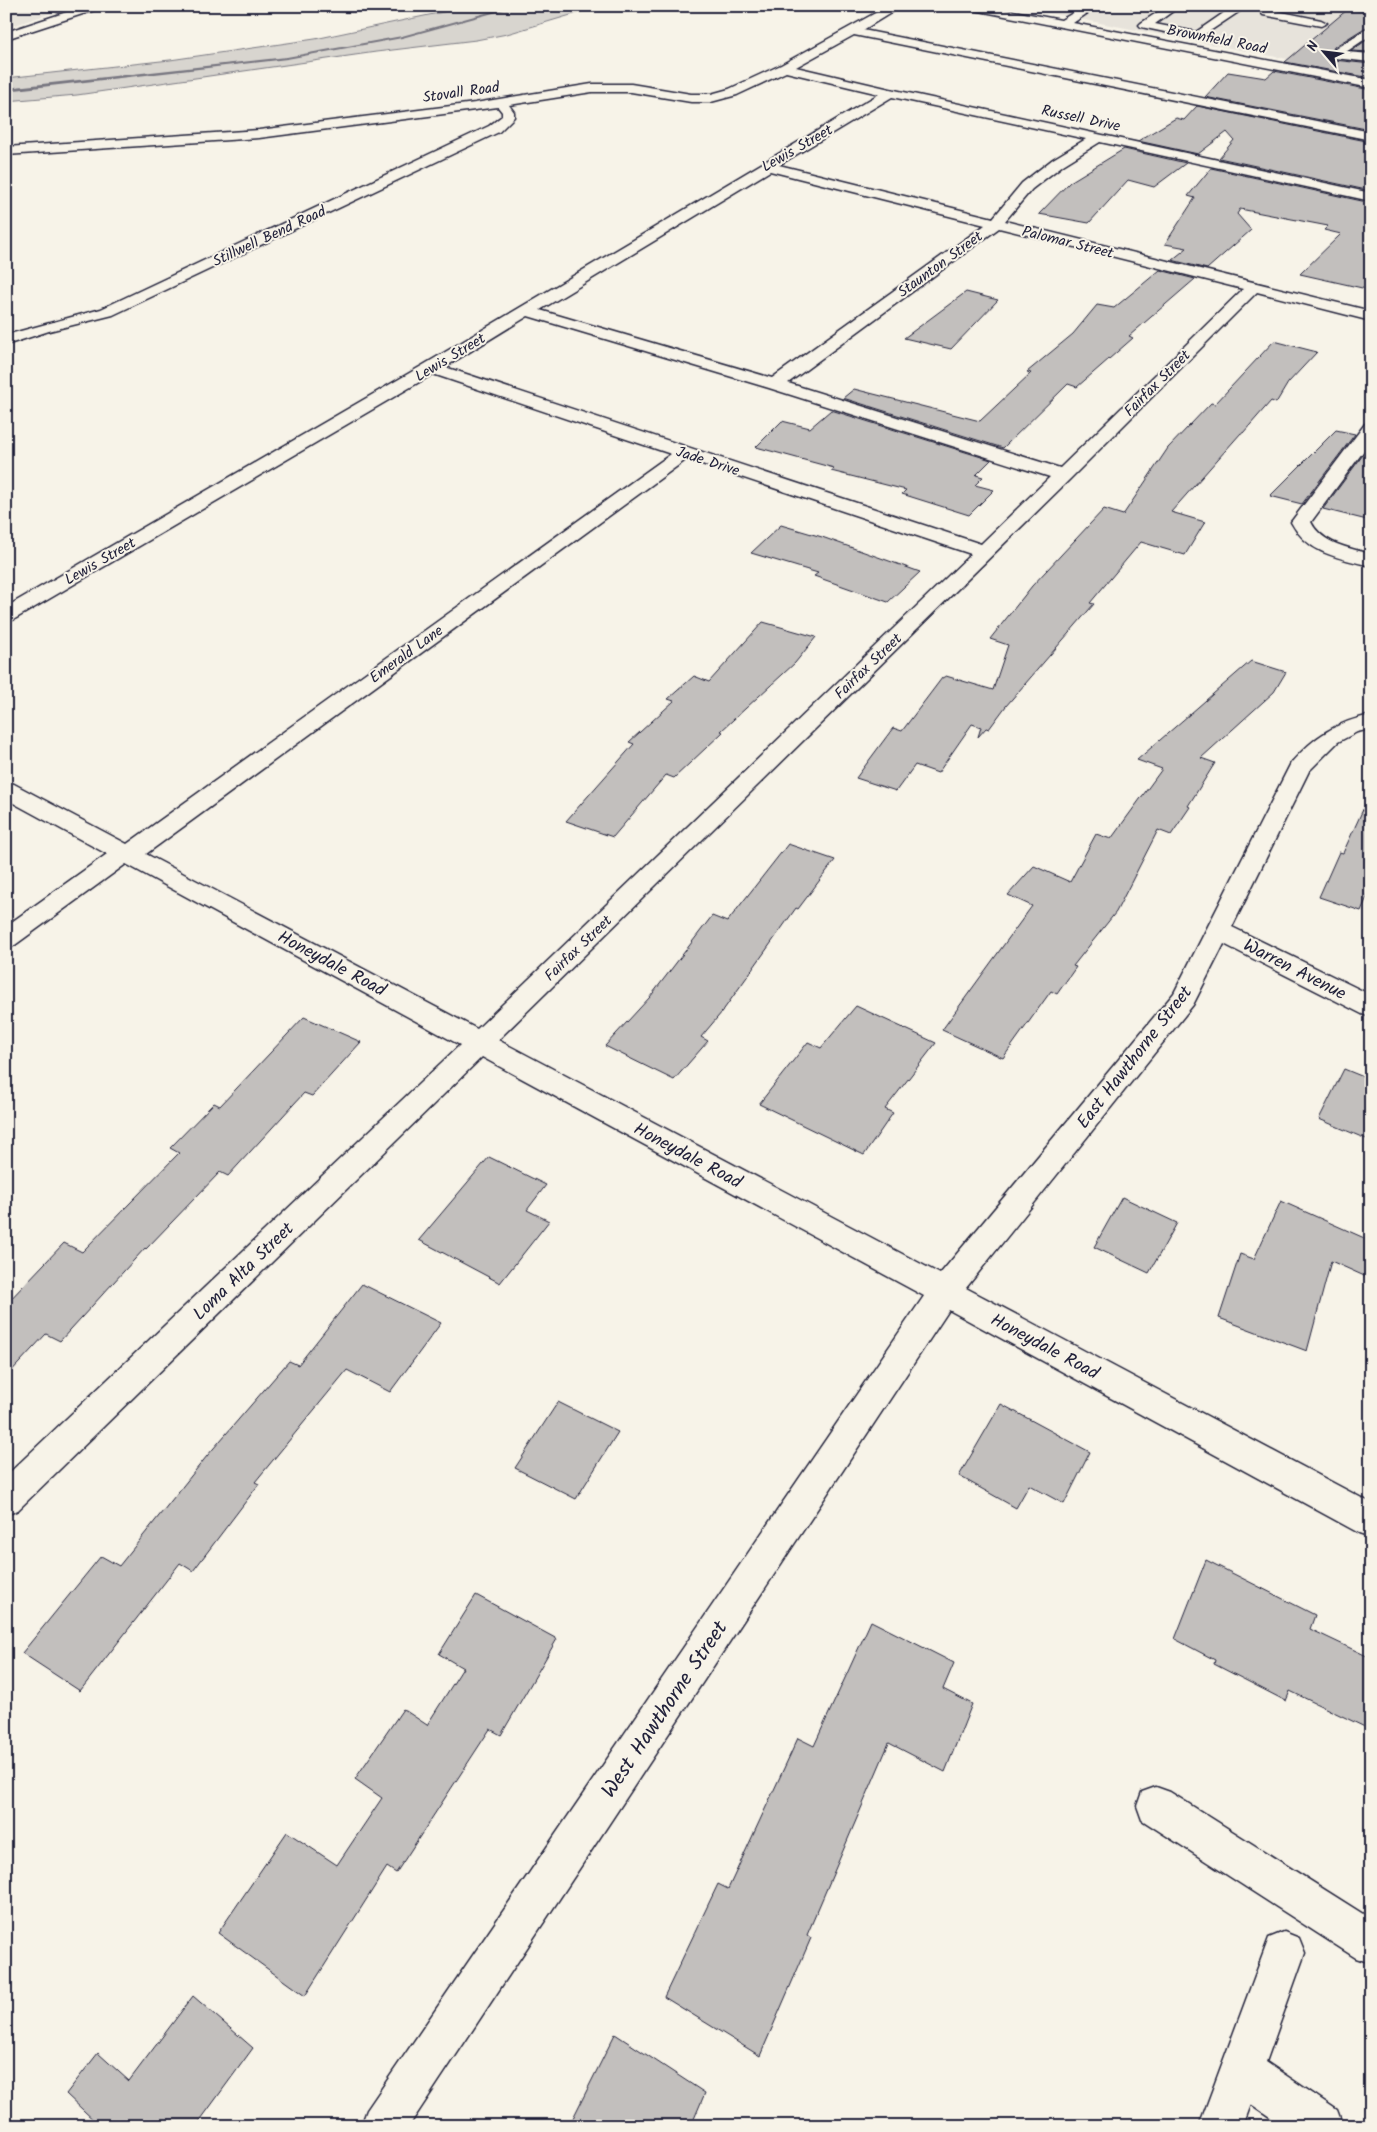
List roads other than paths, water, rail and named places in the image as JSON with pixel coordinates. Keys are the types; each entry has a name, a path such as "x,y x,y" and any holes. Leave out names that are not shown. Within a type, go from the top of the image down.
{"street":[{"path":"55,6 80,12"},
{"path":"6,36 97,6"},
{"name":"Stovall Road","path":"6,151 259,134 388,119 501,103 572,90 611,87 631,88 691,98 711,98 733,92 785,68 897,6"},
{"name":"Brownfield Road","path":"969,6 1371,84"},
{"path":"1063,24 1093,6"},
{"path":"1124,36 1175,6"},
{"path":"1145,25 1198,36 1234,11 1210,6"},
{"path":"1277,6 1267,13 1321,23"},
{"path":"42,13 60,18"},
{"path":"1371,29 1338,54 1371,58"},
{"path":"853,31 1371,136"},
{"name":"Russell Drive","path":"785,68 890,93 1371,197"},
{"name":"Lewis Street","path":"6,616 431,368 890,93"},
{"name":"Stillwell Bend Road","path":"6,340 43,328 107,312 494,130 508,118 508,112 501,103"},
{"name":"Staunton Street","path":"775,384 995,224 1027,186 1058,162 1098,138"},
{"name":"Palomar Street","path":"766,166 1371,316"},
{"name":"Fairfax Street","path":"480,1043 1064,475 1254,287"},
{"path":"527,310 775,384 1064,475"},
{"name":"Jade Drive","path":"431,368 985,552"},
{"path":"1371,428 1301,522 1304,531 1316,543 1371,560"},
{"name":"Emerald Lane","path":"6,939 116,859 129,854 683,453"},
{"name":"East Hawthorne Street","path":"944,1292 1184,998 1299,768 1315,748 1336,732 1371,722"},
{"name":"Honeydale Road","path":"6,789 1371,1521"},
{"name":"Warren Avenue","path":"1219,931 1371,1007"},
{"name":"Loma Alta Street","path":"6,1499 480,1043"},
{"name":"West Hawthorne Street","path":"384,2126 944,1292"},
{"path":"1156,1806 1371,1943"},
{"path":"1221,2126 1284,1953"},
{"path":"1241,2071 1321,2126"}],"waterway":[{"path":"6,90 287,58 402,37 517,6"}]}
